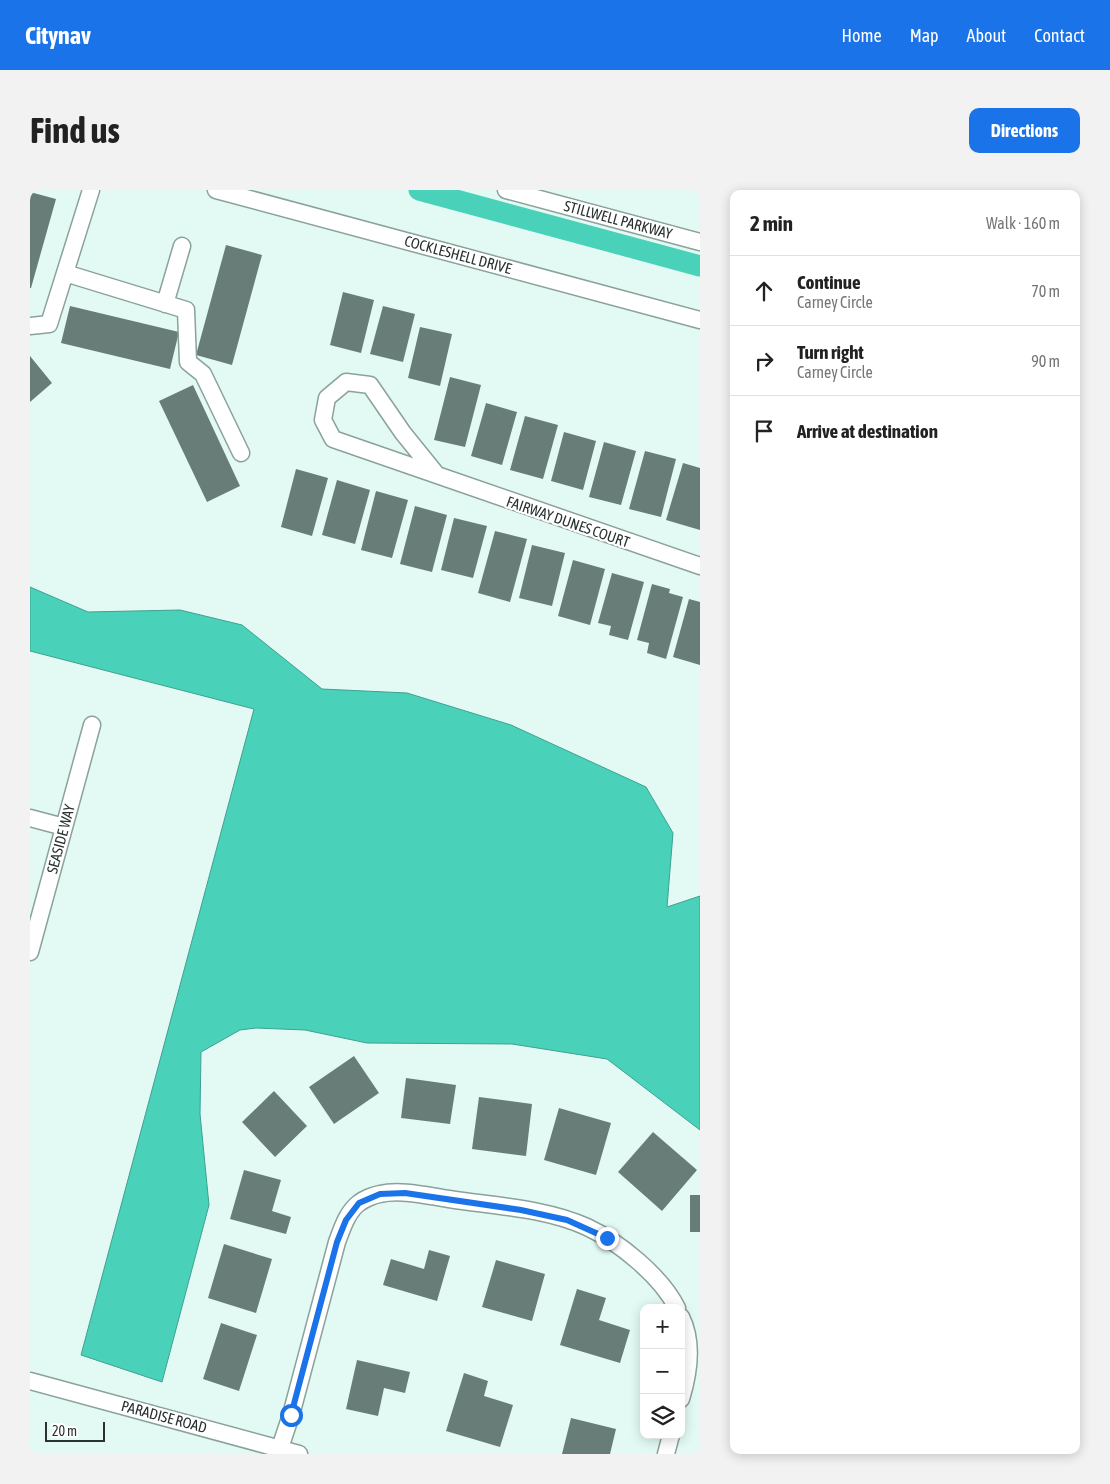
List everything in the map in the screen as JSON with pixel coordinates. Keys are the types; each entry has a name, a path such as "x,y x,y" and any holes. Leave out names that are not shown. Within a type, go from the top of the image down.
{"street":[{"path":"30,326 49,324 91,190"},
{"name":"COCKLESHELL DRIVE","path":"216,190 700,320"},
{"name":"STILLWELL PARKWAY","path":"506,190 700,242"},
{"path":"165,304 182,246"},
{"path":"65,273 186,310 188,362 204,374 241,453"},
{"name":"FAIRWAY DUNES COURT","path":"437,475 403,433 370,385 346,382 327,398 323,420 333,439 437,475 700,566"},
{"name":"SEASIDE WAY","path":"30,952 92,725"},
{"path":"30,818 64,827"},
{"path":"278,1451 291,1415 337,1242 346,1220 359,1203 380,1194 405,1193 521,1210 567,1220 587,1227 626,1252 644,1268 674,1304"},
{"path":"682,1394 688,1368 689,1346 685,1332"},
{"name":"PARADISE ROAD","path":"30,1381 278,1451 299,1454"},
{"path":"666,1454 670,1439"}],"shaded area":[{"path":"30,587 88,612 180,610 242,625 322,689 407,693 511,725 646,787 673,833 667,907 700,896 700,1130 607,1059 512,1044 367,1043 305,1030 256,1028 240,1030 201,1052 200,1114 209,1205 162,1382 81,1355 254,709 30,651"}],"building":[{"path":"30,192 56,199 31,288 30,288"},
{"path":"226,245 262,255 232,365 196,355"},
{"path":"343,292 374,300 361,353 330,345"},
{"path":"70,306 179,332 170,369 61,343"},
{"path":"383,306 415,314 403,362 370,354"},
{"path":"420,327 452,334 440,386 408,378"},
{"path":"30,356 52,383 30,402"},
{"path":"450,377 481,385 465,447 434,440"},
{"path":"193,385 240,486 207,502 159,401"},
{"path":"486,403 517,412 502,465 471,456"},
{"path":"525,416 558,425 543,479 510,470"},
{"path":"564,432 596,441 583,490 551,481"},
{"path":"604,442 636,451 621,505 589,497"},
{"path":"645,451 676,459 661,517 629,509"},
{"path":"683,463 700,468 700,530 666,520"},
{"path":"296,469 328,478 312,536 281,527"},
{"path":"337,480 370,490 355,544 322,535"},
{"path":"376,491 408,500 392,558 361,550"},
{"path":"415,506 447,515 432,572 400,564"},
{"path":"454,518 487,526 473,578 441,570"},
{"path":"495,531 527,539 510,602 478,593"},
{"path":"532,545 565,553 552,606 519,598"},
{"path":"573,560 605,569 590,625 558,616"},
{"path":"612,573 644,582 628,640 609,635 611,626 598,623"},
{"path":"652,584 670,589 669,593 683,597 666,659 647,653 649,643 637,640"},
{"path":"689,599 700,602 700,665 673,657"},
{"path":"354,1056 379,1093 334,1124 309,1087"},
{"path":"406,1078 456,1085 450,1124 401,1118"},
{"path":"274,1091 307,1126 275,1157 242,1122"},
{"path":"479,1097 532,1104 526,1156 472,1149"},
{"path":"559,1108 611,1123 596,1175 544,1160"},
{"path":"653,1132 697,1170 662,1211 618,1172"},
{"path":"244,1170 281,1180 272,1211 291,1217 286,1234 230,1219"},
{"path":"690,1195 700,1195 700,1232 690,1232"},
{"path":"224,1244 272,1259 256,1313 208,1298"},
{"path":"429,1250 450,1256 437,1301 383,1285 391,1259 424,1269"},
{"path":"496,1260 545,1274 532,1321 482,1307"},
{"path":"577,1289 606,1298 599,1320 630,1330 620,1363 560,1345"},
{"path":"221,1323 257,1335 239,1391 203,1379"},
{"path":"357,1360 410,1372 405,1393 384,1388 378,1416 346,1409"},
{"path":"464,1373 488,1381 484,1396 513,1405 500,1447 446,1431"},
{"path":"571,1418 616,1429 610,1454 562,1454"}],"waterway":[{"path":"419,190 700,266"}],"route":[{"path":"291,1415 337,1242 346,1220 359,1203 380,1194 405,1193 521,1210 567,1220 587,1227 607,1238"}]}
